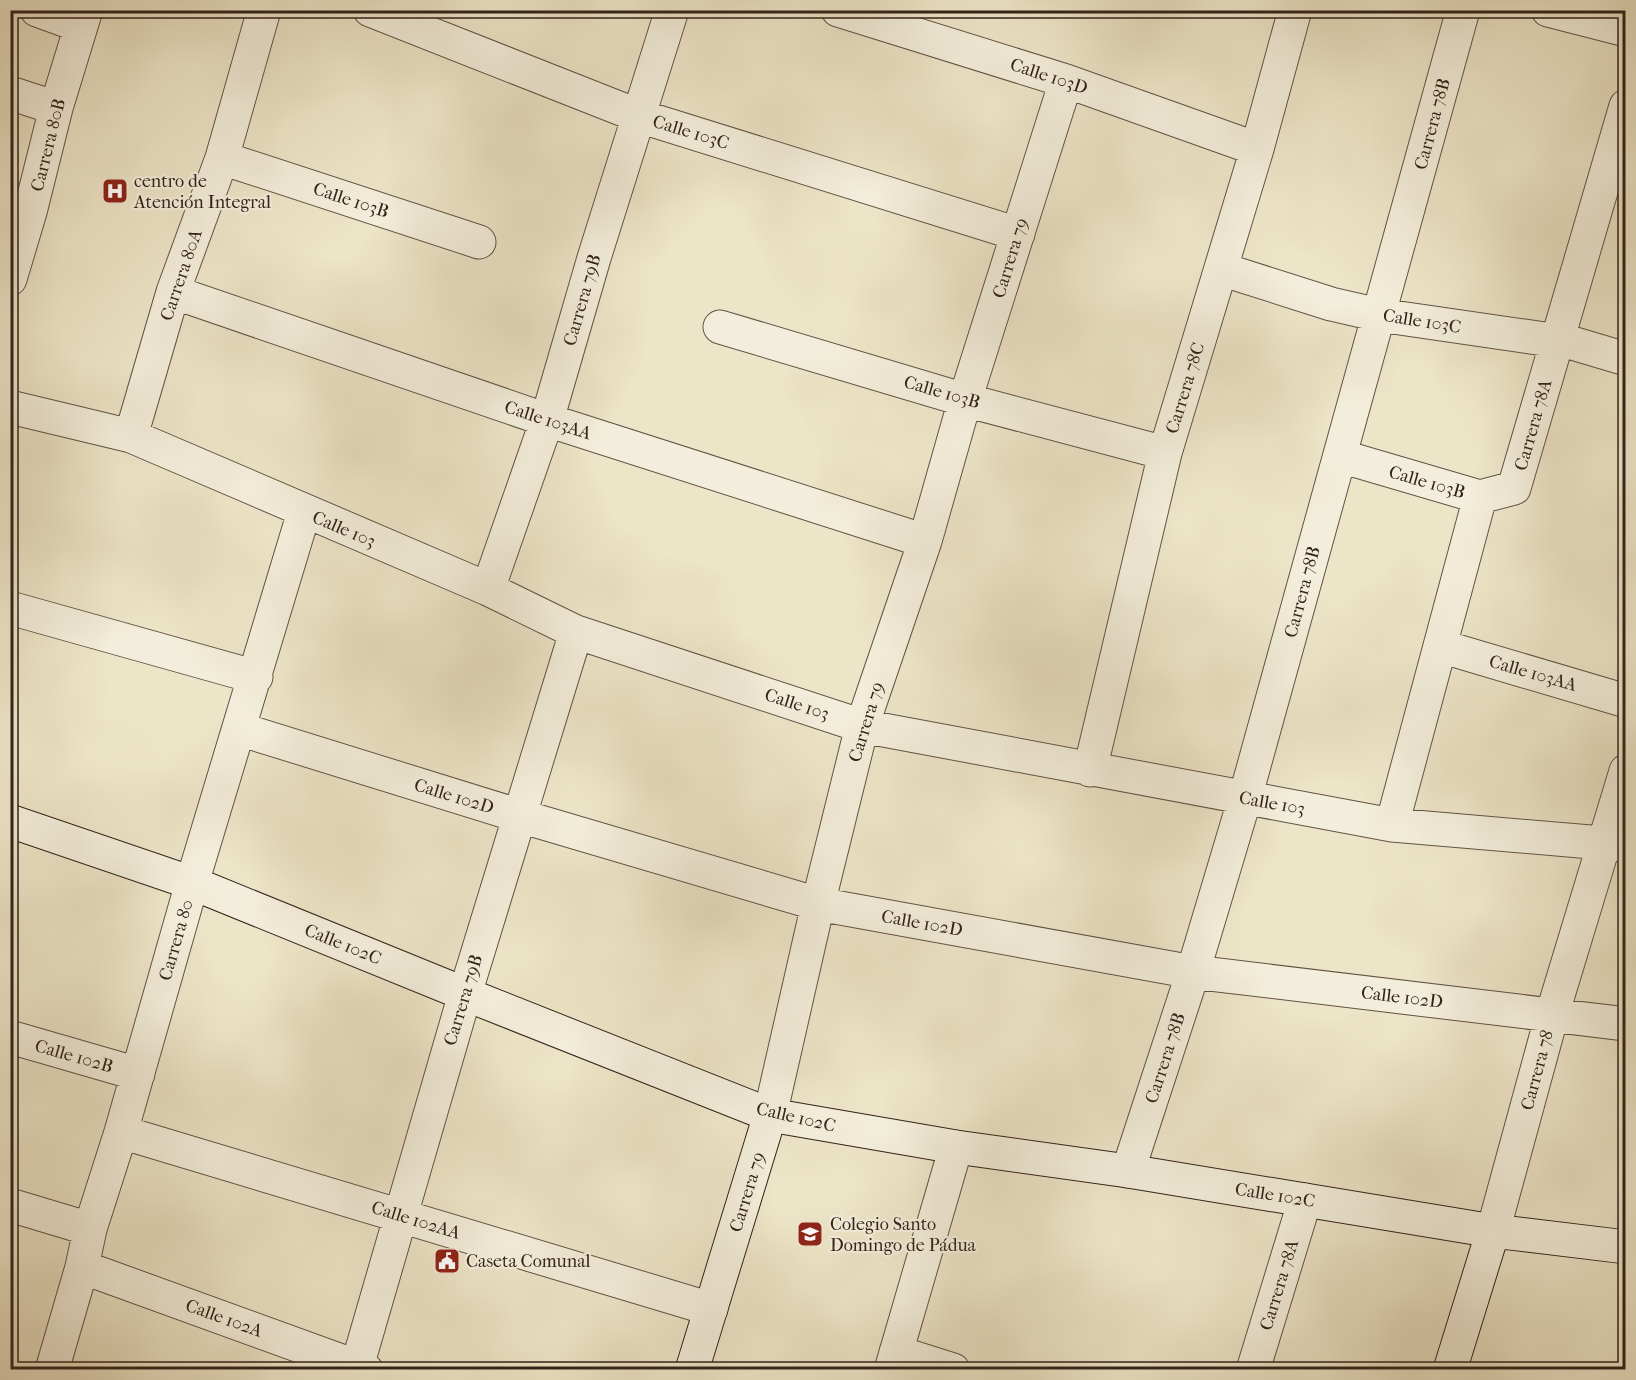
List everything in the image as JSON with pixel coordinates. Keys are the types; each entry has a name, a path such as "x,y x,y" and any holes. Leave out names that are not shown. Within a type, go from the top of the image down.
{"street":[{"path":"38,10 84,18"},
{"name":"Carrera 80A","path":"131,436 173,292 222,158 264,10"},
{"name":"Calle 103C","path":"370,10 639,116 1018,234"},
{"name":"Carrera 79B","path":"488,589 547,420 594,258 672,10"},
{"name":"Calle 103D","path":"838,10 1066,81 1257,149"},
{"name":"Carrera 78C","path":"1090,770 1165,453 1257,149 1295,10"},
{"name":"Carrera 78B","path":"1128,1171 1193,972 1245,798 1463,10"},
{"path":"1548,10 1626,30"},
{"name":"Carrera 80B","path":"11,274 20,208 56,108 84,18"},
{"name":"Carrera 79","path":"692,1370 770,1115 818,904 862,726 925,541 965,400 1066,81"},
{"path":"10,93 56,108"},
{"name":"Carrera 78A","path":"1480,497 1514,488 1626,106"},
{"name":"Calle 103B","path":"222,158 479,242"},
{"name":"Calle 103C","path":"1221,269 1331,304 1379,315 1572,343 1626,359"},
{"name":"Calle 103AA","path":"173,292 547,420 925,541"},
{"name":"Calle 103B","path":"720,327 965,400 1165,453"},
{"name":"Calle 103","path":"10,407 131,436 488,589 576,632 862,726 1392,825 1615,844"},
{"name":"Calle 103B","path":"1340,456 1480,497"},
{"path":"1392,825 1480,497"},
{"name":"Carrera 80","path":"52,1370 82,1267 90,1229 122,1132 192,883 304,512"},
{"path":"10,608 255,677"},
{"name":"Carrera 79B","path":"360,1369 400,1215 576,632"},
{"name":"Calle 103AA","path":"1440,646 1626,701"},
{"name":"Calle 102D","path":"239,729 520,816 818,904 1193,972 1626,1024"},
{"name":"Carrera 78","path":"1450,1370 1493,1231 1552,1016 1615,844 1626,771"},
{"name":"Calle 102C","path":"10,821 192,883 770,1115 956,1147 1128,1171 1493,1231 1626,1247"},
{"name":"Calle 102B","path":"10,1038 138,1074"},
{"name":"Calle 102AA","path":"122,1132 711,1309"},
{"path":"953,1370 893,1361 956,1147"},
{"name":"Carrera 78A","path":"1253,1370 1305,1200"},
{"path":"10,1205 90,1229"},
{"name":"Calle 102A","path":"82,1267 360,1369"}],"place":[{"name":"centro de Atención Integral","path":"115,191"},
{"name":"Colegio Santo Domingo de Pádua","path":"810,1234"},
{"name":"Caseta Comunal","path":"447,1261"}]}
